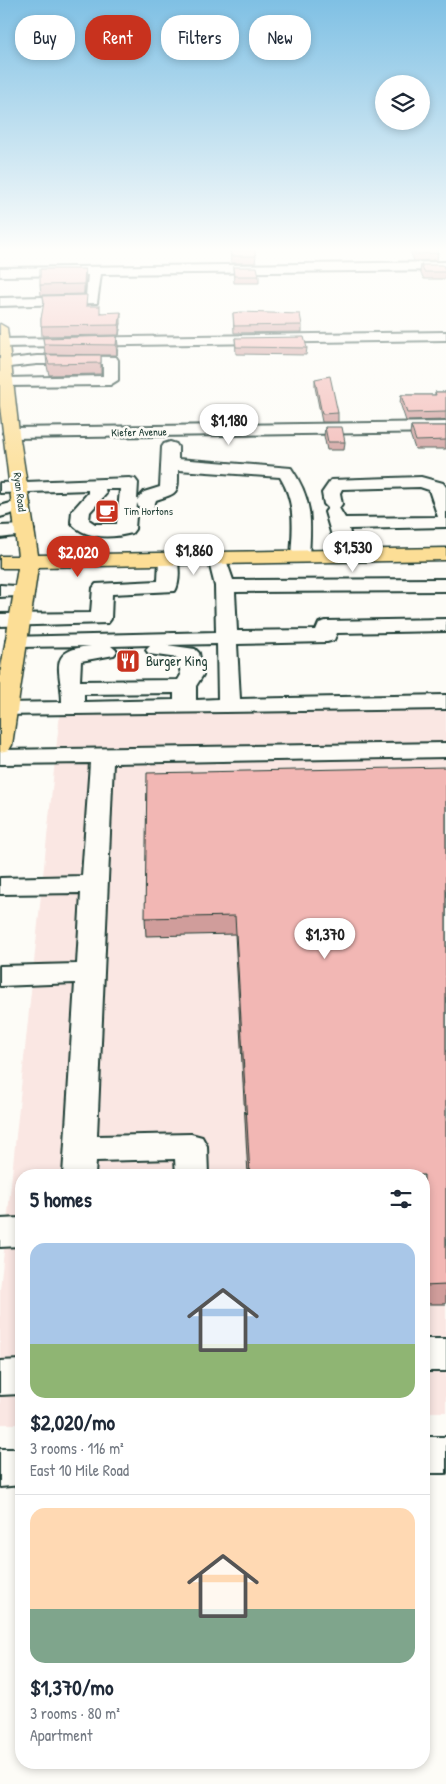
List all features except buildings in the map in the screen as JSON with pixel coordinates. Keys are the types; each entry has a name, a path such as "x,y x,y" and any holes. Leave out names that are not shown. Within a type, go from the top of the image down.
{"main road":[{"name":"Ryan Road","path":"1,336 9,443 20,487 29,561 24,591 10,635 2,727"},
{"path":"0,562 446,554"}],"street":[{"path":"1,336 446,336"},
{"path":"2,364 37,360 111,360 110,380 6,383"},
{"name":"Kiefer Avenue","path":"9,443 169,431 446,427"},
{"path":"146,507 145,501 150,496 169,490 171,464 169,431"},
{"path":"171,464 285,472 299,492 302,508 300,557"},
{"path":"334,508 402,503 421,482 437,487 446,516"},
{"path":"0,488 97,489 129,483 126,529 91,530 80,522 81,511 97,489"},
{"path":"346,556 344,538 334,508 337,484 402,503 446,522"},
{"path":"0,512 22,505"},
{"path":"0,532 25,530"},
{"path":"217,558 225,586 229,706"},
{"path":"10,635 101,619 103,588 168,588 168,560"},
{"path":"225,586 446,585"},
{"path":"0,591 24,591"},
{"path":"10,635 327,636 326,628 446,625"},
{"path":"73,699 69,682 71,658 83,653 129,650 179,650 188,653 192,675 185,697"},
{"path":"2,727 73,699 185,697 229,706 446,702"},
{"path":"0,757 446,750"},
{"path":"102,756 80,1162 191,1146 192,1169"},
{"path":"0,886 96,884"},
{"path":"0,976 91,973"},
{"path":"0,1233 15,1232"},
{"path":"430,1355 446,1355"},
{"path":"0,1378 15,1377"},
{"path":"430,1455 446,1455"},
{"path":"0,1468 15,1467"}],"shaded area":[{"path":"446,706 446,1412 430,1412 430,1169 15,1169 15,1424 0,1424 0,1290 60,712"}],"place":[{"name":"Tim Hortons","path":"107,511"},
{"name":"Burger King","path":"128,661"}]}
